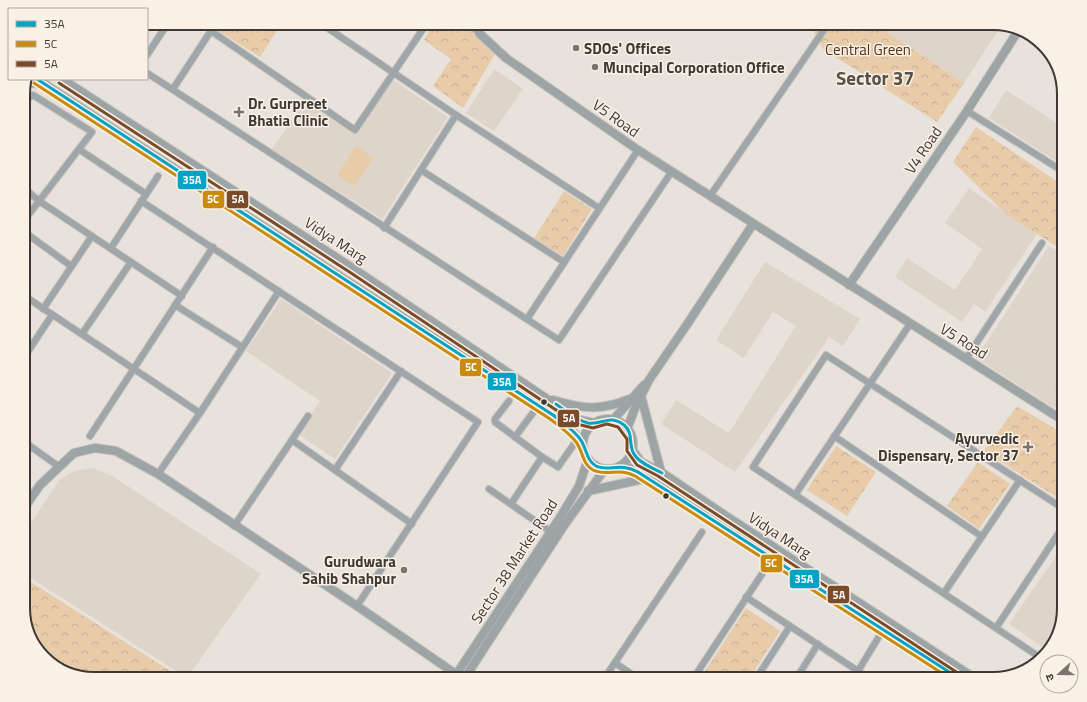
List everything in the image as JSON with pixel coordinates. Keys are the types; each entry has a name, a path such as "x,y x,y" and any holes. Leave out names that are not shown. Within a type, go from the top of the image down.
{"main road":[{"name":"V5 Road","path":"478,30 480,34 506,58 638,150 1057,417"},
{"name":"V4 Road","path":"849,285 967,111 1015,35"},
{"name":"Vidya Marg","path":"39,80 553,415 572,430 583,445 588,459"},
{"name":"Vidya Marg","path":"65,80 354,269 546,398 580,420 594,424"},
{"path":"31,84 46,84"},
{"path":"583,445 587,431 594,424 607,419 621,423 628,429 649,380 753,224"},
{"path":"613,420 630,399 649,380"},
{"path":"641,396 661,472"},
{"path":"546,398 594,409 613,406 630,399"},
{"name":"Vidya Marg","path":"628,429 632,438 632,449 641,462 661,472 729,519 965,672"},
{"path":"30,500 40,485 58,466 74,453 95,448 116,451 158,474 234,526 357,606 452,672"},
{"path":"620,466 630,457 632,449"},
{"path":"588,459 596,465 605,468"},
{"name":"Sector 38 Market Road","path":"465,672 554,534 579,486 588,459"},
{"name":"Vidya Marg","path":"605,468 620,466 630,468 648,478 949,672"},
{"name":"Sector 38 Market Road","path":"554,534 605,468"},
{"path":"588,491 648,478"}],"street":[{"path":"148,53 163,30"},
{"path":"330,30 456,116 599,208"},
{"path":"172,90 211,31 355,130 422,30"},
{"path":"710,196 824,30"},
{"path":"148,74 559,340 672,171"},
{"path":"30,97 33,95 92,132 80,150 30,213"},
{"path":"967,111 1057,168"},
{"path":"384,228 456,116"},
{"path":"80,150 146,194"},
{"path":"527,319 638,150"},
{"path":"421,170 564,262"},
{"path":"111,248 158,176"},
{"path":"30,193 39,201 182,296"},
{"path":"142,200 478,422 357,606"},
{"path":"30,236 72,266"},
{"path":"43,309 92,236"},
{"path":"966,359 1042,243"},
{"path":"90,436 213,248"},
{"path":"82,334 131,262"},
{"path":"158,474 200,413 279,291"},
{"path":"30,300 200,413"},
{"path":"175,305 242,347"},
{"path":"30,348 52,315"},
{"path":"796,495 910,324"},
{"path":"1036,655 753,467 826,355 870,382 1057,504"},
{"path":"335,470 401,371"},
{"path":"509,401 495,422 542,457 558,466 574,444"},
{"path":"515,437 536,410"},
{"path":"234,526 308,416"},
{"path":"834,436 981,536"},
{"path":"292,440 412,524"},
{"path":"30,446 58,466"},
{"path":"511,504 542,457"},
{"path":"944,593 1020,480"},
{"path":"489,489 554,534"},
{"path":"609,672 702,532"},
{"path":"996,628 1057,536"},
{"path":"698,672 762,574"},
{"path":"746,597 858,671 883,630"},
{"path":"760,672 790,626"},
{"path":"800,672 818,644"},
{"path":"615,663 628,672"}],"shaded area":[{"path":"884,30 998,31 964,83"},
{"path":"1030,42 1039,50 1029,44"},
{"path":"494,69 523,89 494,131 466,113"},
{"path":"393,80 448,117 382,219 272,149 305,101 356,135"},
{"path":"1006,90 1057,123 1057,162 989,118"},
{"path":"969,188 1037,234 985,312 974,304 962,322 895,277 907,258 955,290 982,249 945,223"},
{"path":"1049,246 1057,251 1057,410 976,358"},
{"path":"765,262 860,319 843,346 829,337 735,472 661,424 676,400 729,433 796,326 773,312 744,358 716,340"},
{"path":"281,299 392,373 335,459 298,434 320,401 246,351"},
{"path":"94,468 114,477 261,574 191,672 178,672 30,577 30,524 60,479 74,471"},
{"path":"1057,555 1057,608 1055,624 1046,643 1043,647 1009,624"}],"green space":[{"path":"217,30 277,30 260,57"},
{"path":"430,30 472,30 495,54 463,108 433,86 451,59 424,40"},
{"name":"Central Green","path":"813,30 884,30 964,83 937,122 823,49"},
{"path":"976,127 1057,181 1057,247 1007,215 953,162"},
{"path":"356,146 373,158 354,186 337,175"},
{"path":"564,191 592,209 563,256 534,238"},
{"path":"1057,384 1057,393 1053,390"},
{"path":"1017,406 1057,430 1057,498 984,451"},
{"path":"836,446 876,472 847,516 807,490"},
{"path":"978,462 1010,484 979,529 947,506"},
{"path":"30,581 172,672 94,672 78,670 59,661 46,650 39,640 32,624 30,612"},
{"path":"746,608 780,631 754,672 705,672"}],"transit line":[{"name":"35A","path":"39,80 553,415 576,434 582,442 589,459 596,466 601,468 620,467 632,469 638,472 949,672"},
{"name":"5C","path":"34,83 550,419 573,439 585,461 593,470 603,473 624,472 635,476 940,672"},
{"name":"5A","path":"59,83 351,273 577,424 593,428 607,424 618,427 627,439 627,451 637,465 658,476 956,672"},
{"name":"35A","path":"556,404 575,418 584,422 598,423 614,420 624,425 629,432 631,447 636,457 646,465 662,473"}],"place":[{"name":"SDOs' Offices","path":"576,48"},
{"name":"Muncipal Corporation Office","path":"595,67"},
{"name":"Dr. Gurpreet Bhatia Clinic","path":"239,112"},
{"name":"Ayurvedic Dispensary, Sector 37","path":"1028,447"},
{"name":"Gurudwara Sahib Shahpur","path":"404,570"}],"district":[{"name":"Sector 37","path":"875,77"}]}
